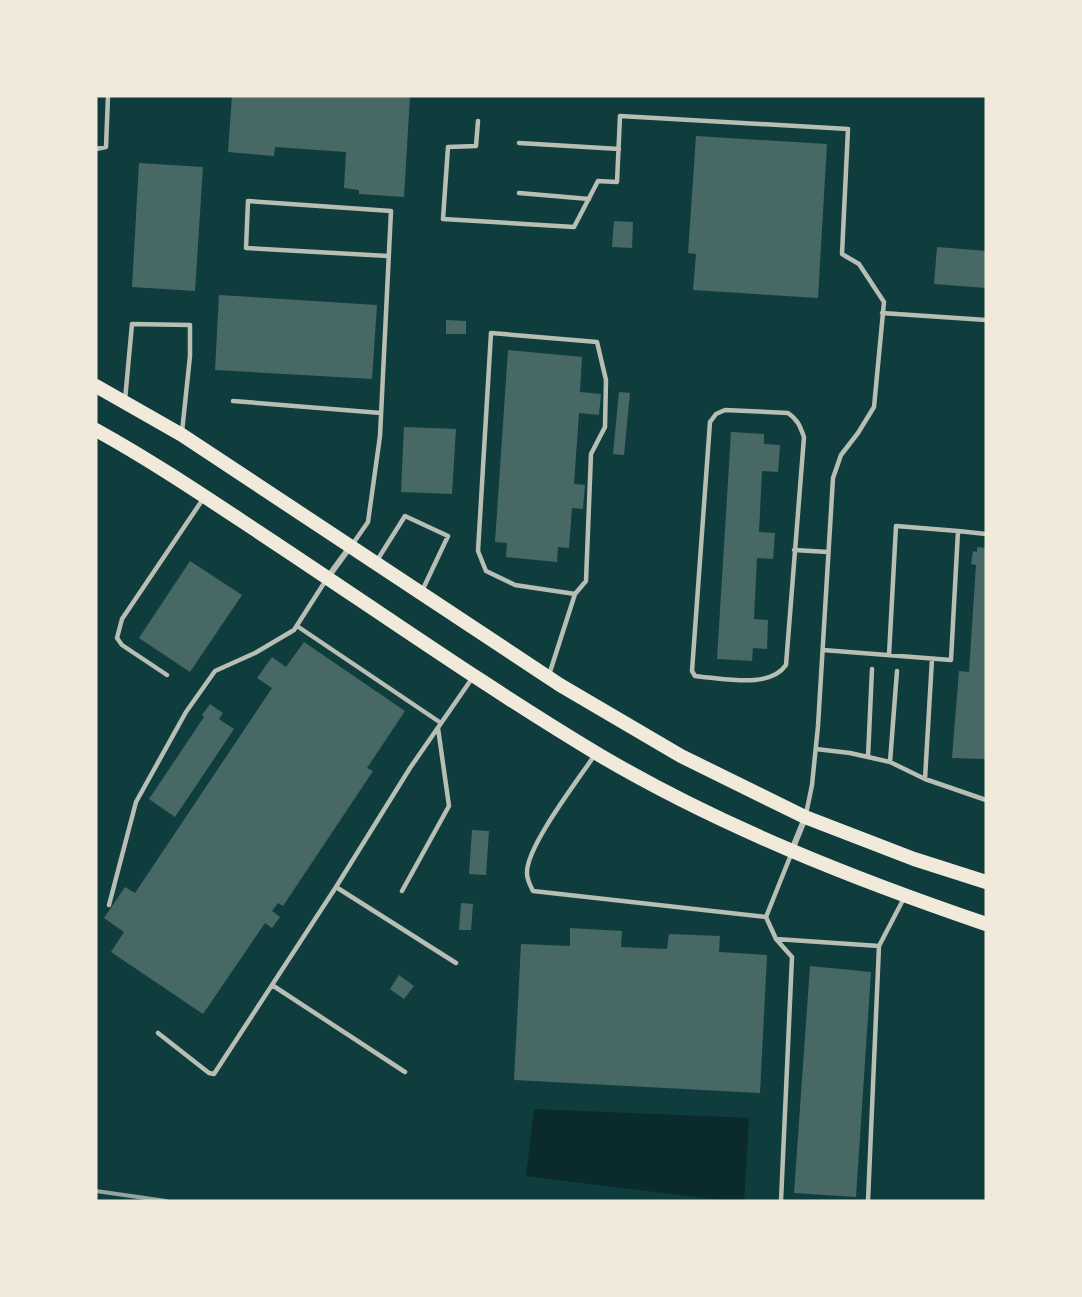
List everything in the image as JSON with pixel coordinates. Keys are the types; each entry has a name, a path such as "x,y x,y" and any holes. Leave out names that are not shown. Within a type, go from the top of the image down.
{"main road":[{"path":"96,386 182,435 548,678 681,756 806,817 914,859 986,882"},
{"path":"96,430 172,475 597,753 674,795 792,852 905,896 986,924"}],"street":[{"path":"327,578 350,547"},
{"path":"792,852 806,817"}],"lane":[{"path":"96,150 106,147 108,96"},
{"path":"478,121 476,146 448,147 443,219 574,227 598,181 617,182 620,116 848,129 842,254 859,264 884,302 874,407 841,455 833,478 816,749 813,785 806,817"},
{"path":"519,143 619,149"},
{"path":"519,193 589,199"},
{"path":"350,547 368,522 380,436 391,211 248,201 246,248 388,256"},
{"path":"882,313 986,320"},
{"path":"124,401 132,324 190,326 190,356 182,435"},
{"path":"548,678 575,594 586,581 591,453 605,427 606,380 597,342 491,333 478,551 486,571 515,585 575,594"},
{"path":"233,401 381,412"},
{"path":"725,410 788,414 800,425 804,437 794,550 786,665 781,672 761,680 695,675 692,671 710,422 716,414 725,410"},
{"path":"166,675 122,645 117,638 122,619 204,497"},
{"path":"375,564 405,516 448,536 421,594"},
{"path":"889,655 896,526 986,534"},
{"path":"823,650 951,660 958,531"},
{"path":"794,550 828,552"},
{"path":"109,905 136,802 186,712 215,671 255,653 294,630 327,578"},
{"path":"297,626 440,726 449,806 402,891"},
{"path":"925,779 932,659"},
{"path":"868,757 872,669"},
{"path":"890,762 897,671"},
{"path":"158,1033 209,1073 214,1074 336,887 410,768 475,675"},
{"path":"816,749 890,762 925,779 986,800"},
{"path":"597,753 539,837 527,871 528,881 533,891 766,916"},
{"path":"781,1201 792,957 776,939 766,916 792,852"},
{"path":"336,887 456,963"},
{"path":"868,1201 879,945 905,896"},
{"path":"776,939 879,945"},
{"path":"272,985 405,1072"}],"water":[{"path":"534,1109 749,1118 744,1201 728,1201 526,1176"}],"building":[{"path":"232,96 410,96 404,197 359,194 359,190 344,188 346,152 275,147 274,156 228,152"},
{"path":"696,136 827,144 818,298 693,290 696,254 688,253"},
{"path":"139,163 203,167 195,291 132,287"},
{"path":"614,221 633,222 632,248 612,247"},
{"path":"937,247 986,251 986,288 934,284"},
{"path":"219,295 377,305 372,379 215,370"},
{"path":"446,320 466,321 466,334 446,334"},
{"path":"508,350 582,357 580,392 601,394 599,415 579,413 574,484 585,485 583,509 572,508 569,548 558,547 557,562 506,557 507,543 495,542"},
{"path":"619,392 630,393 624,455 613,454"},
{"path":"404,427 456,429 452,494 401,492"},
{"path":"731,432 764,434 764,444 780,445 778,472 762,471 759,532 775,533 773,559 757,558 754,619 768,620 767,649 753,648 752,661 717,659"},
{"path":"977,547 986,548 986,759 952,758 959,671 969,672 976,565 971,564 973,551 977,552"},
{"path":"190,561 242,595 190,672 139,638"},
{"path":"304,642 405,711 367,768 373,771 283,906 278,903 272,911 280,917 272,928 265,923 203,1014 111,952 124,932 104,918 125,887 135,893 272,688 257,678 272,657 286,667"},
{"path":"210,704 223,713 219,719 234,729 175,817 149,799 204,717 202,715"},
{"path":"472,830 489,831 486,875 469,874"},
{"path":"461,903 473,904 471,930 459,930"},
{"path":"570,928 622,931 621,947 667,949 669,934 720,936 719,952 767,955 760,1093 514,1080 521,944 570,946"},
{"path":"810,966 871,972 856,1197 794,1193"},
{"path":"399,975 414,986 404,999 390,989"}],"railway":[{"path":"96,1191 166,1201"}]}
